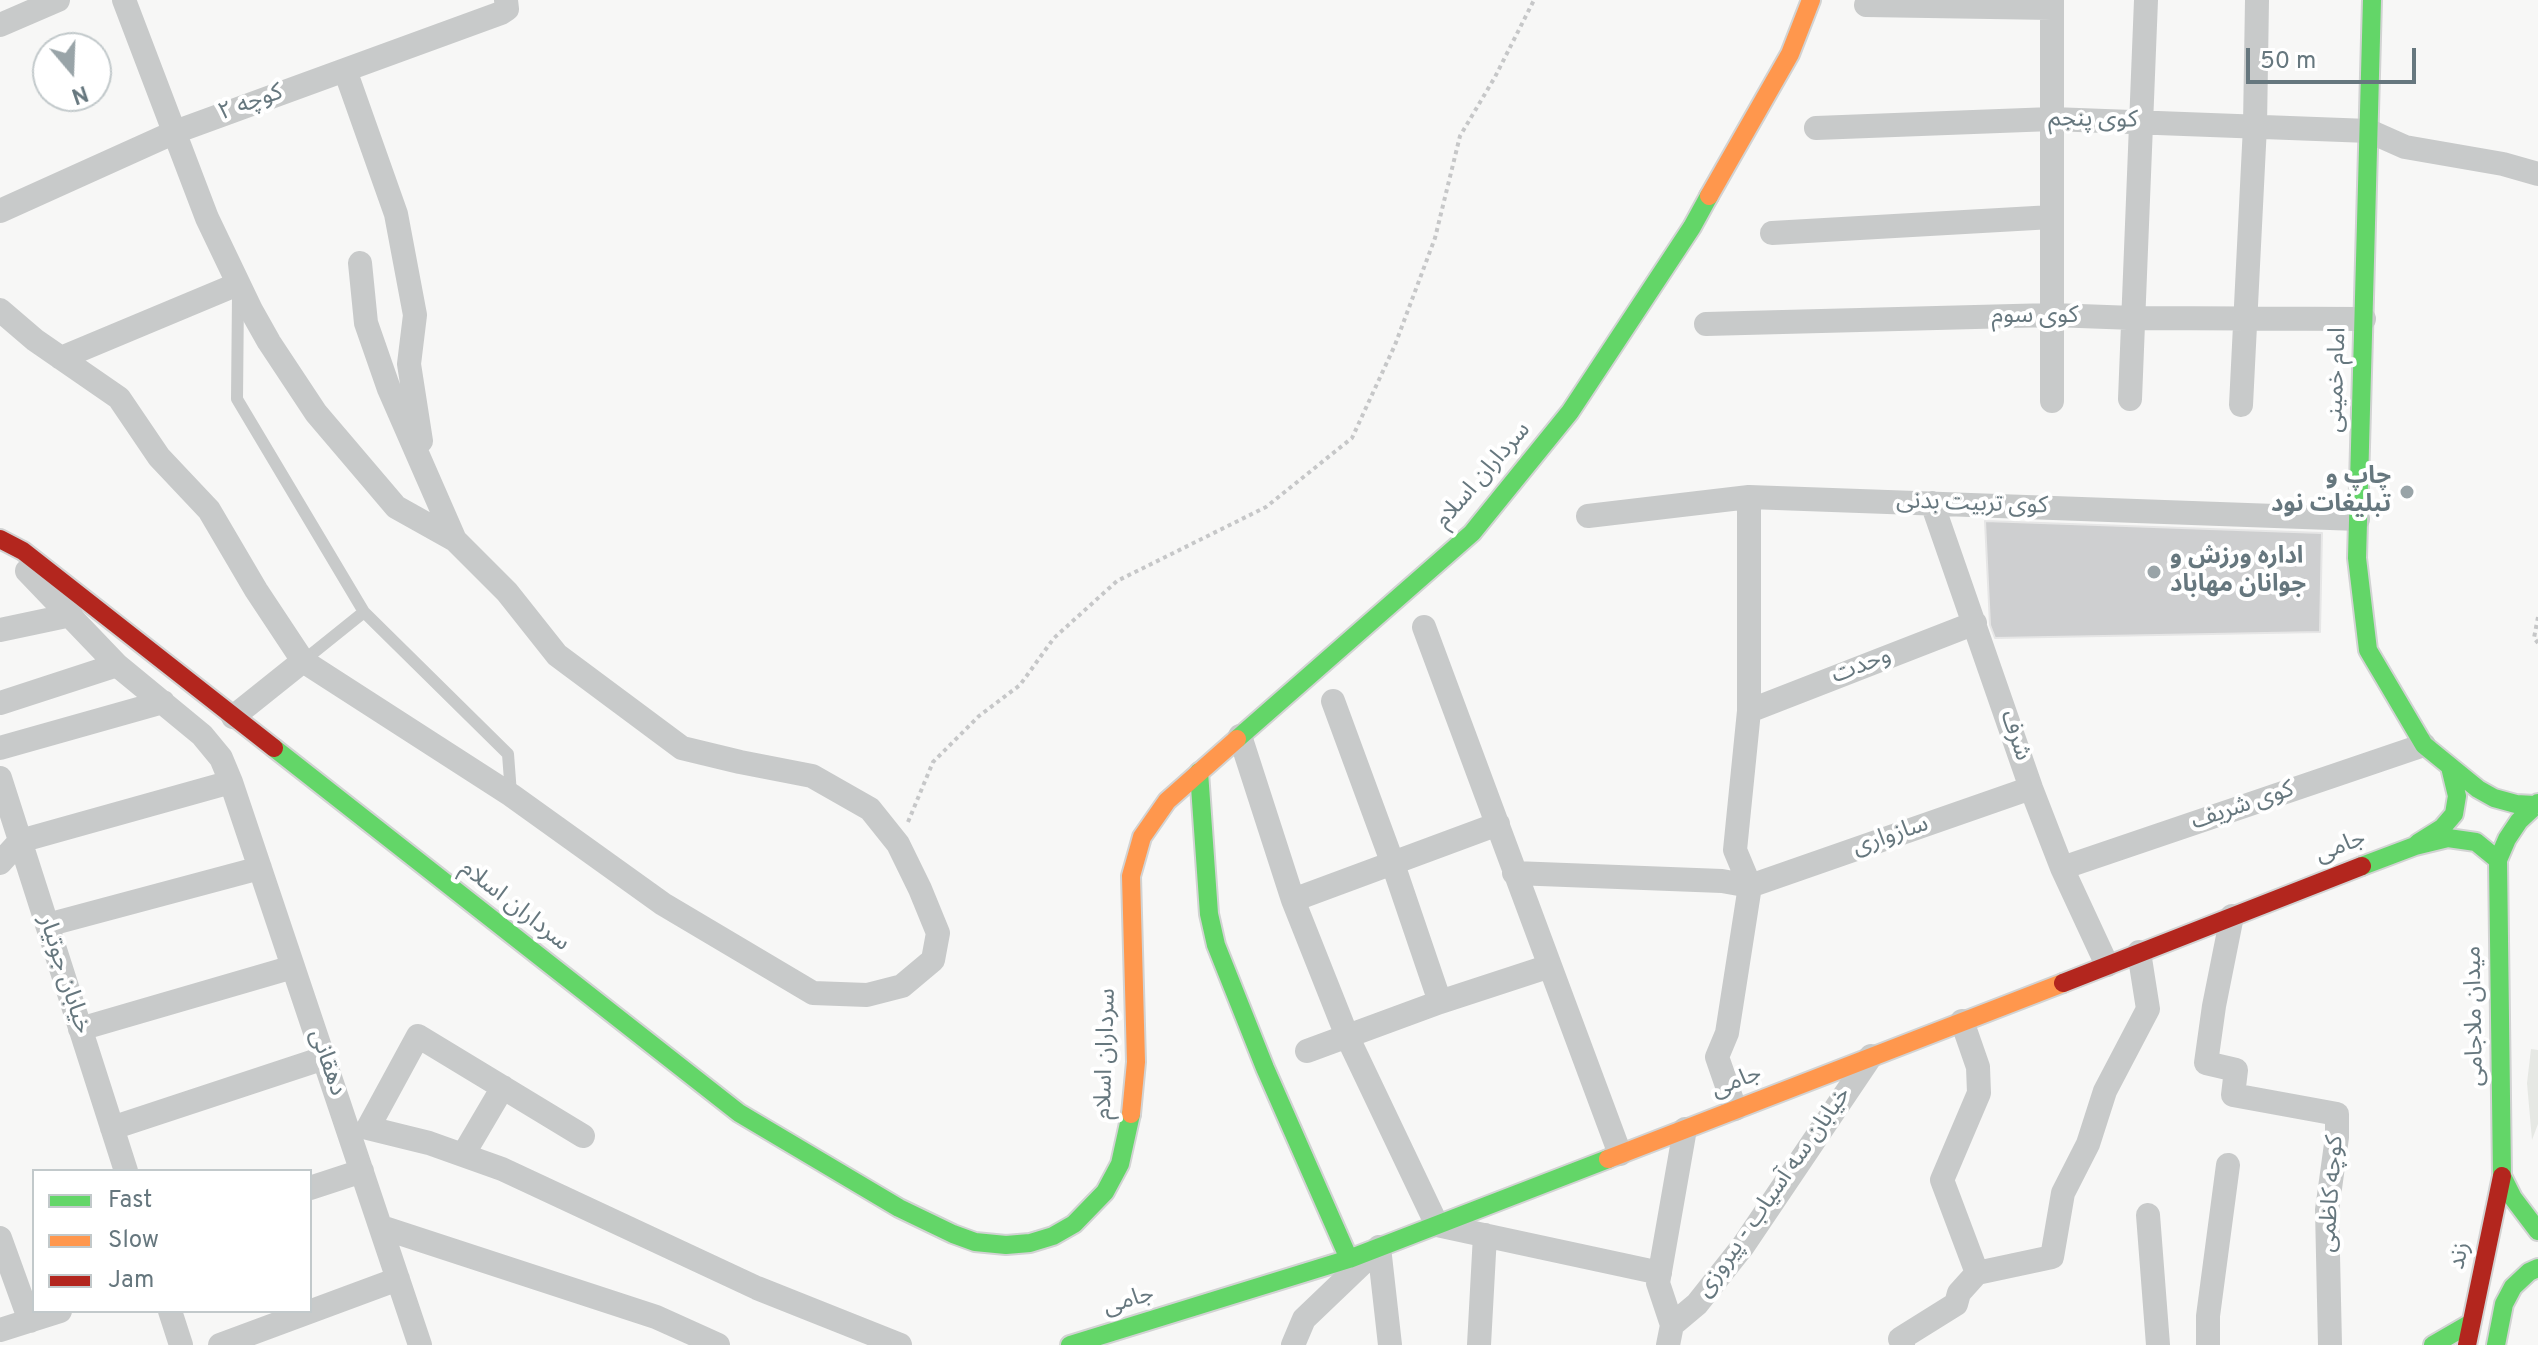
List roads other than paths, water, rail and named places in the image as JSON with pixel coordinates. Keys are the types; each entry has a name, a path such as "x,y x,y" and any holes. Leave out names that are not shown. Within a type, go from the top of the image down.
{"street":[{"path":"0,25 58,0"},
{"path":"0,310 119,398 159,457 209,510 303,661 511,795 663,904 813,993 867,995 902,986 933,960 938,933 898,844 870,809 812,776 682,748 557,655 507,592 455,540 396,507 316,413 269,342 207,218 124,0"},
{"name":"سرداران اسلام","path":"0,542 23,551 739,1113 899,1208 953,1234 975,1242 1006,1245 1030,1243 1053,1236 1074,1224 1105,1192 1120,1164 1130,1125 1136,1062 1131,876 1142,837 1167,801 1472,533 1570,412 1692,227 1790,54 1811,0"},
{"path":"2130,399 2146,0"},
{"path":"2241,405 2255,126 2257,0"},
{"name":"امام خمینی","path":"2372,0 2357,558 2368,650 2424,745 2494,798 2516,804 2536,804"},
{"path":"1866,5 2052,4 2052,401"},
{"name":"کوچه ۲","path":"0,211 175,132 345,70 507,5"},
{"path":"345,70 396,214 415,315 409,364 425,467"},
{"name":"کوی پنجم","path":"1816,128 2052,119 2369,131"},
{"path":"2369,131 2405,147 2503,164 2538,174"},
{"path":"1772,233 2052,217"},
{"path":"360,263 366,323 389,389 455,540"},
{"path":"61,358 238,284"},
{"name":"کوی سوم","path":"1706,324 2052,315 2364,319"},
{"path":"1735,1109 1717,1057 1727,1033 1750,886 1735,850 1749,711 1749,497"},
{"name":"کوی تربیت بدنی","path":"1588,516 1749,497 2358,519"},
{"name":"شرف","path":"1932,503 2031,788 2062,868 2107,965"},
{"name":"دهقانی","path":"0,542 117,665 202,735 221,758 324,1058 358,1128 362,1171 420,1345"},
{"path":"0,630 71,615"},
{"name":"وحدت","path":"1749,711 1975,623"},
{"path":"1424,627 1620,1154"},
{"path":"233,717 303,661"},
{"path":"0,703 117,665"},
{"path":"1333,701 1440,1002"},
{"path":"0,748 163,702"},
{"path":"1240,736 1293,900 1347,1036 1437,1225 1660,1273"},
{"name":"کوی شریف","path":"2062,868 2424,745"},
{"path":"2415,846 2442,828 2454,814 2457,796 2450,767"},
{"path":"1199,772 1209,914 1216,945 1253,1040 1349,1259"},
{"name":"خیابان جوتیار","path":"0,778 125,1169"},
{"path":"0,863 20,841 231,782"},
{"name":"سازواری","path":"1750,886 2031,788"},
{"name":"میدان ملاجامی","path":"2536,804 2519,821 2498,860 2502,1176 2513,1198 2538,1231"},
{"path":"1293,900 1498,824"},
{"path":"2415,846 2462,838 2476,842 2498,860"},
{"name":"جامی","path":"1070,1345 1112,1338 1349,1259 2415,846"},
{"path":"47,925 260,868"},
{"path":"1514,873 1722,881 1750,886"},
{"name":"کوچه کاظمی","path":"2232,916 2206,1063 2236,1070 2233,1095 2337,1114 2327,1210 2330,1345"},
{"path":"1903,1345 1900,1339 1956,1304 1959,1293 1977,1273 2052,1257 2063,1193 2088,1144 2105,1091 2148,1009 2139,952"},
{"path":"1307,1051 1550,966"},
{"path":"80,1029 293,967"},
{"path":"1962,1021 1978,1067 1979,1093 1942,1180 1977,1273"},
{"path":"583,1136 418,1036 358,1128 429,1143 502,1169 757,1288 900,1345"},
{"name":"خیابان سه آسیاب - پیروزی","path":"1670,1335 1743,1246 1871,1056"},
{"path":"112,1128 324,1058"},
{"path":"463,1155 503,1087"},
{"name":"خیابان سه آسیاب - پیروزی","path":"1670,1335 1658,1283 1685,1129"},
{"path":"2208,1345 2208,1316 2228,1165"},
{"path":"312,1187 362,1171"},
{"name":"زند","path":"2467,1345 2502,1176"},
{"path":"2148,1215 2158,1345"},
{"path":"381,1227 656,1317 718,1345"},
{"path":"1479,1345 1485,1235"},
{"path":"0,1238 30,1321"},
{"path":"1292,1343 1304,1319 1379,1247"},
{"path":"1379,1247 1390,1345"},
{"path":"2496,1345 2504,1304 2513,1287 2538,1268"},
{"path":"312,1311 398,1279"},
{"path":"0,1330 54,1313"},
{"path":"171,1313 181,1345"},
{"path":"220,1345 306,1313"},
{"path":"2433,1345 2471,1323"}],"lane":[{"path":"238,284 237,399 364,612 508,754 511,795"},
{"path":"303,661 364,612"}],"place":[{"name":"چاپ و تبلیغات نود","path":"2407,492"},
{"name":"اداره ورزش و جوانان مهاباد","path":"2154,572"}]}
